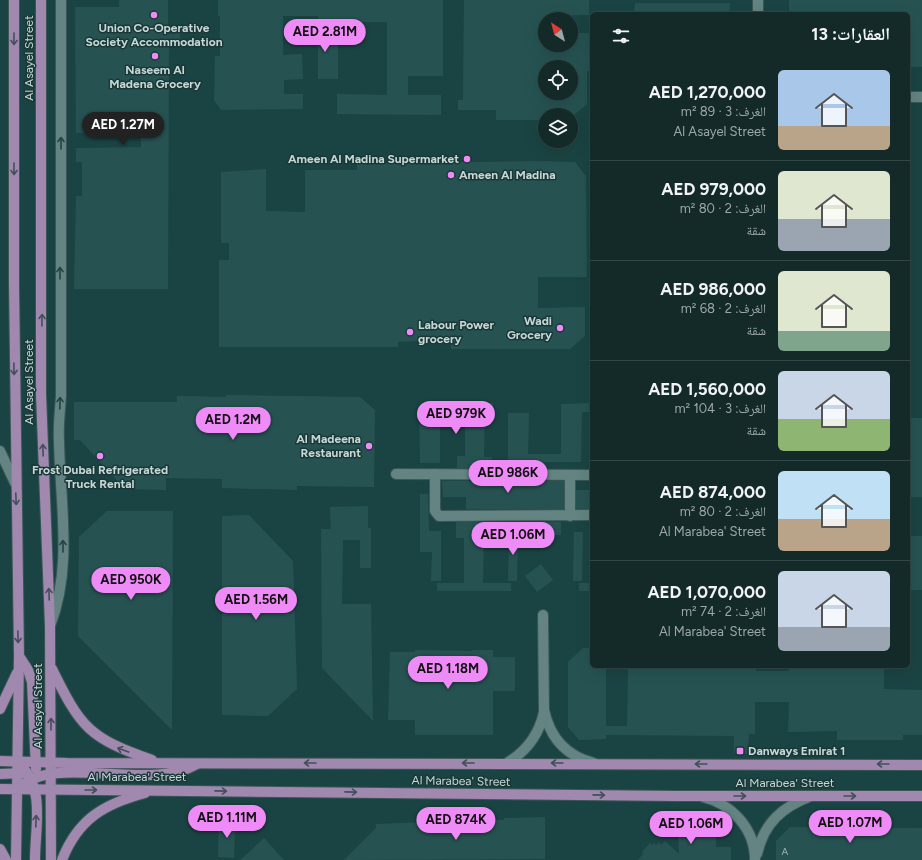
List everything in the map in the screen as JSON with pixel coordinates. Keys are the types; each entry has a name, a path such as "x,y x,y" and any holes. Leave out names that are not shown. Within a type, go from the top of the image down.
{"main road":[{"name":"Al Asayel Street","path":"14,0 15,483 19,656 18,762 31,772"},
{"name":"Al Asayel Street","path":"42,0 41,394 50,626 52,790"},
{"path":"19,656 28,670 32,682 31,772 35,790 34,860"},
{"path":"50,667 74,712 88,729 115,747 160,762"},
{"path":"0,709 19,669"},
{"name":"Al Marabea' Street","path":"0,762 18,762 31,772 51,763 160,762 922,765"},
{"path":"0,774 31,772 52,774 168,775 184,770 198,763"},
{"path":"16,860 18,789 31,772"},
{"path":"31,772 52,790 51,860"},
{"name":"Al Marabea' Street","path":"0,789 701,796 922,796"},
{"path":"62,860 77,831 94,815 122,799 158,790"},
{"path":"0,849 6,860"}],"street":[{"path":"50,626 60,597 63,563 59,441 61,396 61,0"},
{"path":"758,0 758,12"},
{"path":"910,97 922,97"},
{"path":"0,451 15,483"},
{"path":"396,474 590,475"},
{"path":"435,474 435,511 439,516 590,515"},
{"path":"570,475 570,516"},
{"path":"543,615 544,710 546,722 558,742 574,756 594,763"},
{"path":"507,763 516,757 532,741 538,732 544,710"},
{"path":"701,796 723,805 741,820 751,838 756,860"},
{"path":"756,860 763,835 774,818 789,806 811,796"}],"shaded area":[{"path":"0,0 922,0 922,860 0,860"}],"building":[{"path":"119,0 168,0 168,34 180,33 180,43 169,43 168,289 74,289 76,196 82,196 82,162 76,162 76,148 141,147 141,133 76,133 75,7 119,7"},
{"path":"218,0 443,0 443,76 408,76 408,95 441,95 441,115 337,114 337,94 387,95 387,22 338,22 338,79 318,79 318,16 283,16 283,55 302,54 303,79 284,80 284,94 303,94 303,109 221,110 214,100 215,56 220,56 220,16 218,16"},
{"path":"464,0 589,0 589,15 578,15 578,12 538,12 538,52 578,52 578,33 590,33 590,71 587,71 587,104 578,112 578,108 538,108 538,120 496,120 496,110 458,110 458,100 463,100"},
{"path":"789,0 922,0 922,67 910,67 910,12 789,12"},
{"path":"635,3 730,3 729,12 634,12"},
{"path":"535,161 575,162 586,176 587,277 538,277 538,308 585,307 585,336 570,349 451,349 451,342 417,341 398,342 398,347 219,347 219,260 229,260 229,243 221,243 221,172 266,169 266,211 305,212 305,170 357,170 357,164"},
{"path":"226,395 360,397 375,410 374,487 297,486 297,490 222,488 222,479 166,478 166,490 125,489 80,440 74,440 74,402 177,402 177,396 226,397"},
{"path":"493,403 493,411 485,411 484,457 492,457 492,468 457,468 457,456 465,456 465,412 440,412 440,463 420,463 419,414 430,414 430,404"},
{"path":"590,403 590,412 582,412 581,462 508,462 508,413 529,413 528,454 561,454 561,404"},
{"path":"910,418 922,418 922,497 910,497"},
{"path":"442,481 564,481 564,509 466,509 466,497 443,497"},
{"path":"576,490 590,490 590,509 576,509"},
{"path":"420,494 428,494 429,531 441,531 441,581 431,581 432,552 420,552"},
{"path":"368,506 368,528 371,528 371,568 360,568 360,540 343,540 342,604 371,604 373,721 322,668 321,529 331,529 330,507"},
{"path":"107,511 173,511 172,730 78,636 79,537"},
{"path":"249,515 293,561 297,689 268,716 222,715 222,516"},
{"path":"456,522 492,522 492,538 484,538 483,583 511,583 511,591 437,591 437,583 464,583 464,538 456,538"},
{"path":"525,522 561,522 561,535 525,535"},
{"path":"509,532 518,532 517,581 508,581"},
{"path":"574,532 583,532 582,581 573,581"},
{"path":"910,536 922,536 922,590 910,590"},
{"path":"541,564 553,580 537,592 525,576"},
{"path":"579,583 590,583 590,591 579,591"},
{"path":"583,648 590,648 590,668 606,668 606,726 627,726 628,668 756,668 756,671 789,671 789,668 884,668 884,689 922,690 922,735 903,735 903,740 837,740 837,731 788,732 789,702 755,702 755,734 749,734 747,754 734,753 734,736 606,735 606,739 579,740 568,727 568,662"},
{"path":"415,650 493,650 493,657 515,657 515,691 493,691 493,735 415,735 415,720 388,720 390,652 415,652"},
{"path":"545,817 545,859 344,860 376,828 376,824 427,822 427,824 461,824 461,820 504,820 504,818"},
{"path":"219,821 235,821 234,858 218,857"},
{"path":"700,821 717,821 716,847 731,847 731,860 638,860 643,854 642,852 650,843 652,845 654,843 656,845 659,842 661,845 665,841 679,854 678,824 700,824"},
{"path":"790,827 922,828 922,860 776,860 776,841"},
{"path":"264,838 284,860 240,860 249,852"}],"place":[{"name":"Union Co-Operative Society Accommodation","path":"154,15"},
{"name":"Naseem Al Madena Grocery","path":"155,56"},
{"name":"Ameen Al Madina Supermarket","path":"467,159"},
{"name":"Ameen Al Madina","path":"451,175"},
{"name":"Wadi Grocery","path":"560,328"},
{"name":"Labour Power grocery","path":"410,332"},
{"name":"Al Madeena Restaurant","path":"369,446"},
{"name":"Frost Dubai Refrigerated Truck Rental","path":"100,456"},
{"name":"Danways Emirat 1","path":"740,751"}]}
